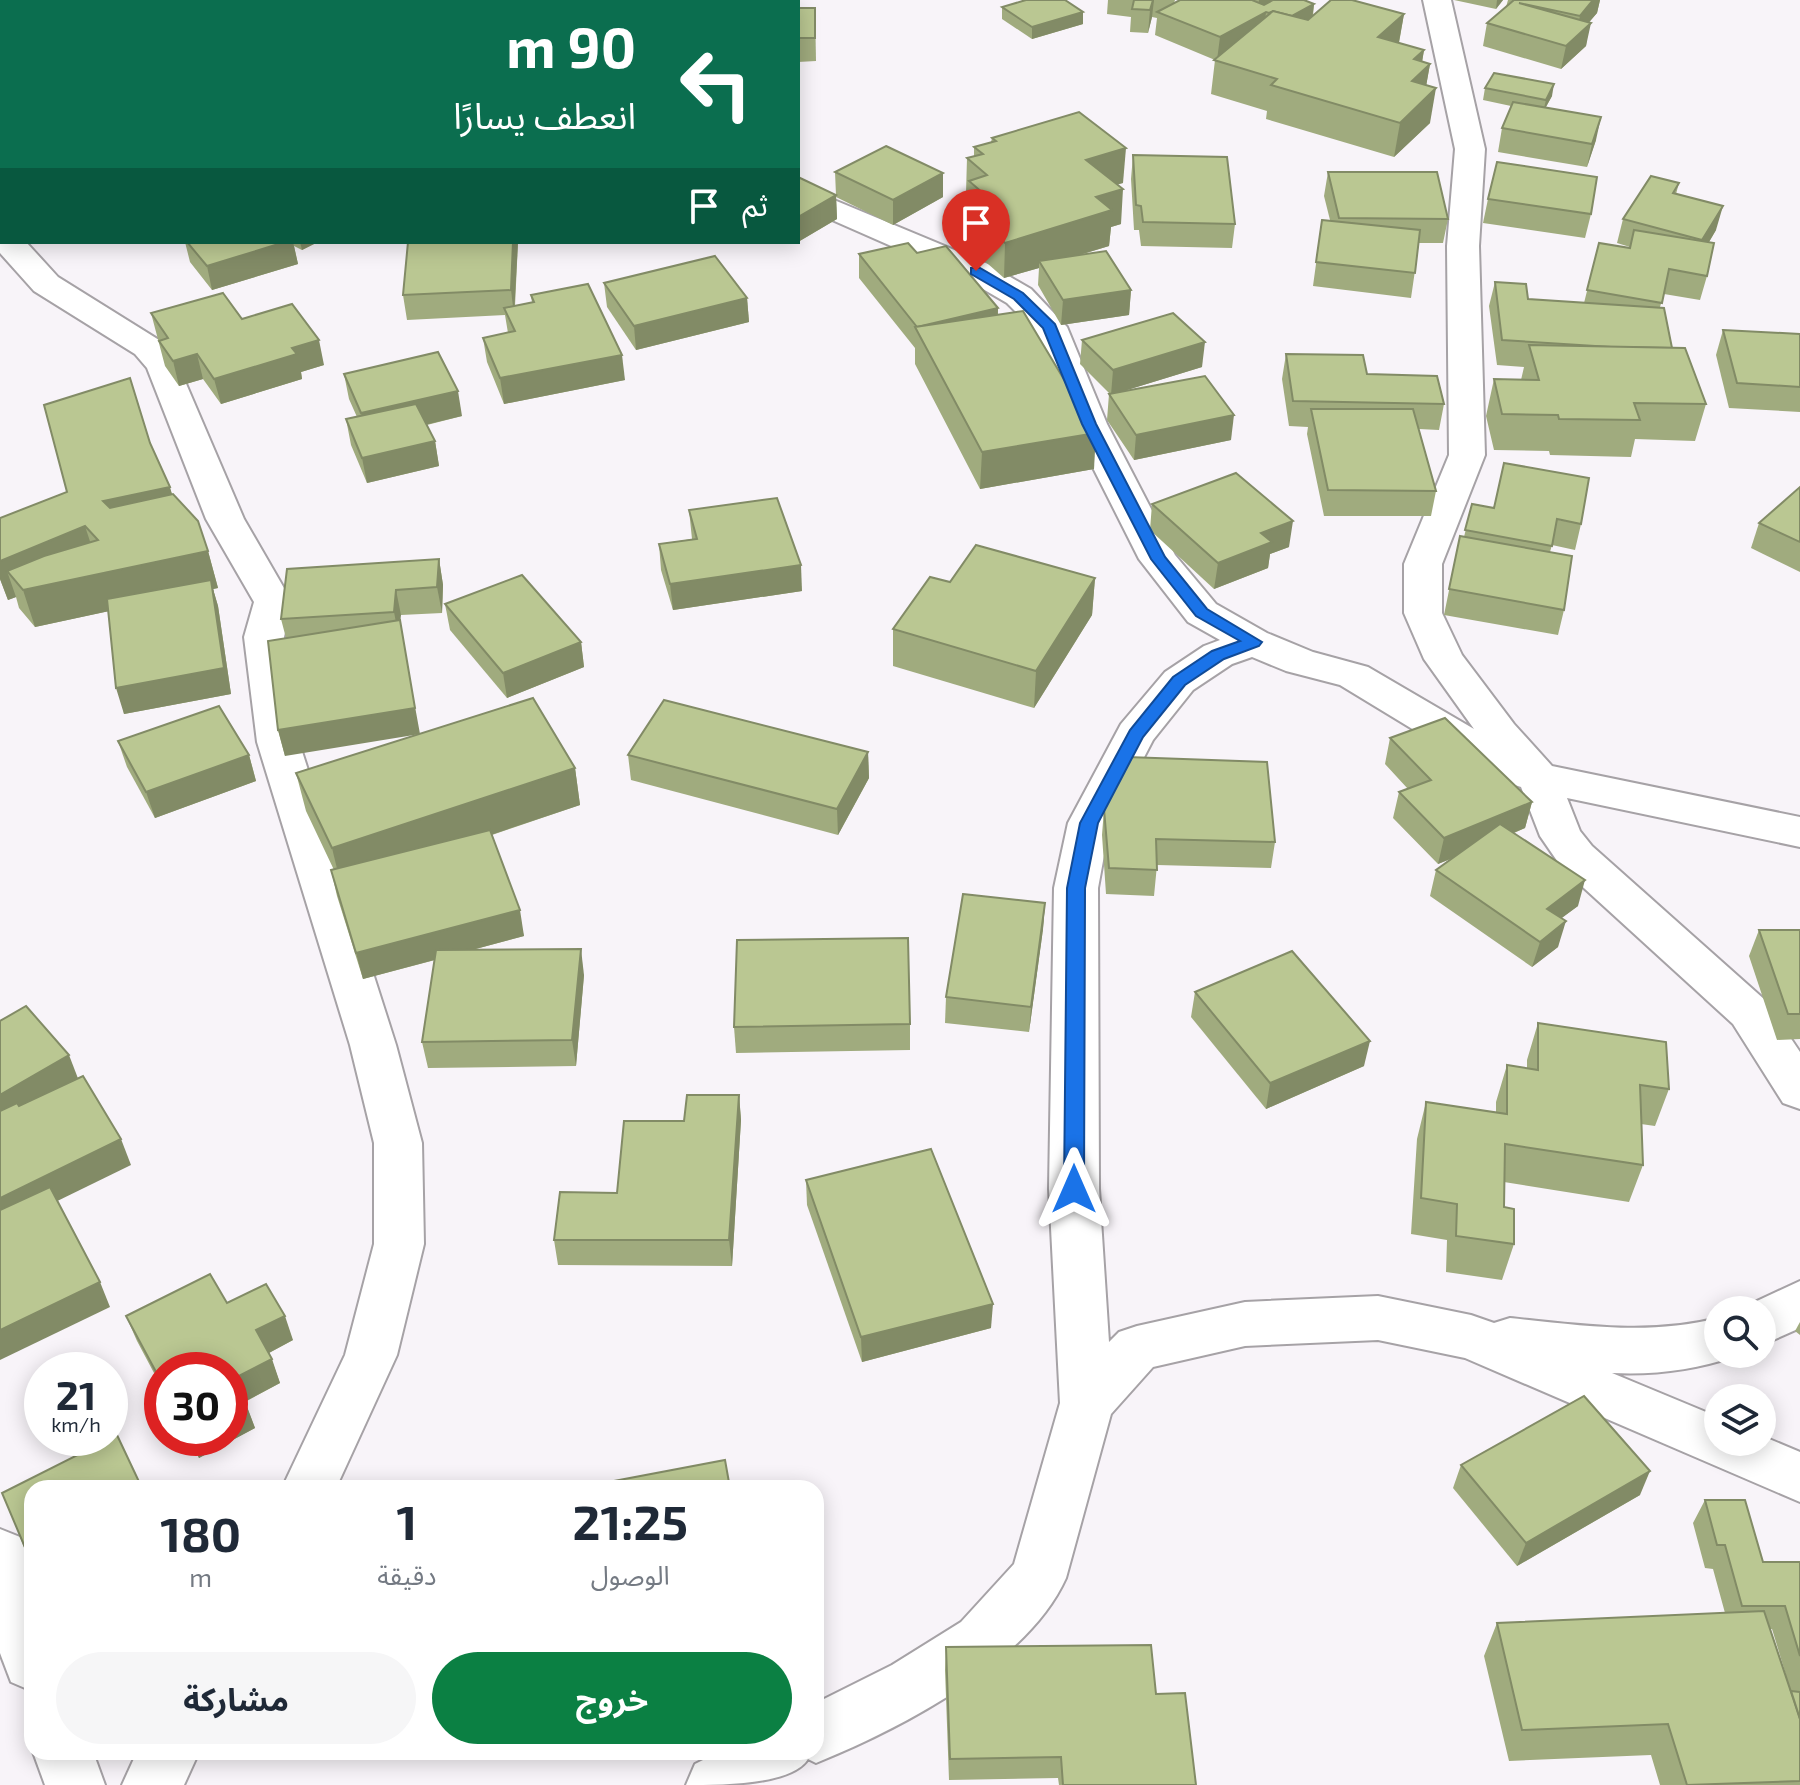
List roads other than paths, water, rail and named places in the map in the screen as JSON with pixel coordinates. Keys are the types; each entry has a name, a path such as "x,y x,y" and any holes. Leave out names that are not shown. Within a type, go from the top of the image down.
{"street":[{"path":"1437,0 1470,149 1463,246 1467,455 1423,564 1423,613 1444,659 1499,734 1538,778 1561,836 1577,857 1749,1012 1800,1090"},
{"path":"800,195 976,271 1019,296 1050,327 1089,424 1158,559 1202,613 1253,642 1300,662 1354,676 1508,768 1538,778 1800,832"},
{"path":"10,244 46,284 147,347 163,365 225,519 273,602 264,637 278,742 373,1045 398,1143 399,1244 374,1341 313,1480"},
{"path":"824,1730 913,1685 981,1641 1038,1578 1087,1403 1074,1189 1074,1036 1076,888 1089,823 1136,734 1179,681 1218,655 1253,642"},
{"path":"1776,1316 1800,1303"},
{"path":"1087,1403 1137,1348 1245,1324 1378,1318 1471,1337 1627,1350 1704,1345"},
{"path":"1471,1337 1704,1436"},
{"path":"1750,1456 1800,1478"},
{"path":"0,1555 24,1636"},
{"path":"66,1760 75,1785"},
{"path":"152,1785 165,1760"},
{"path":"716,1785 765,1760"}]}
